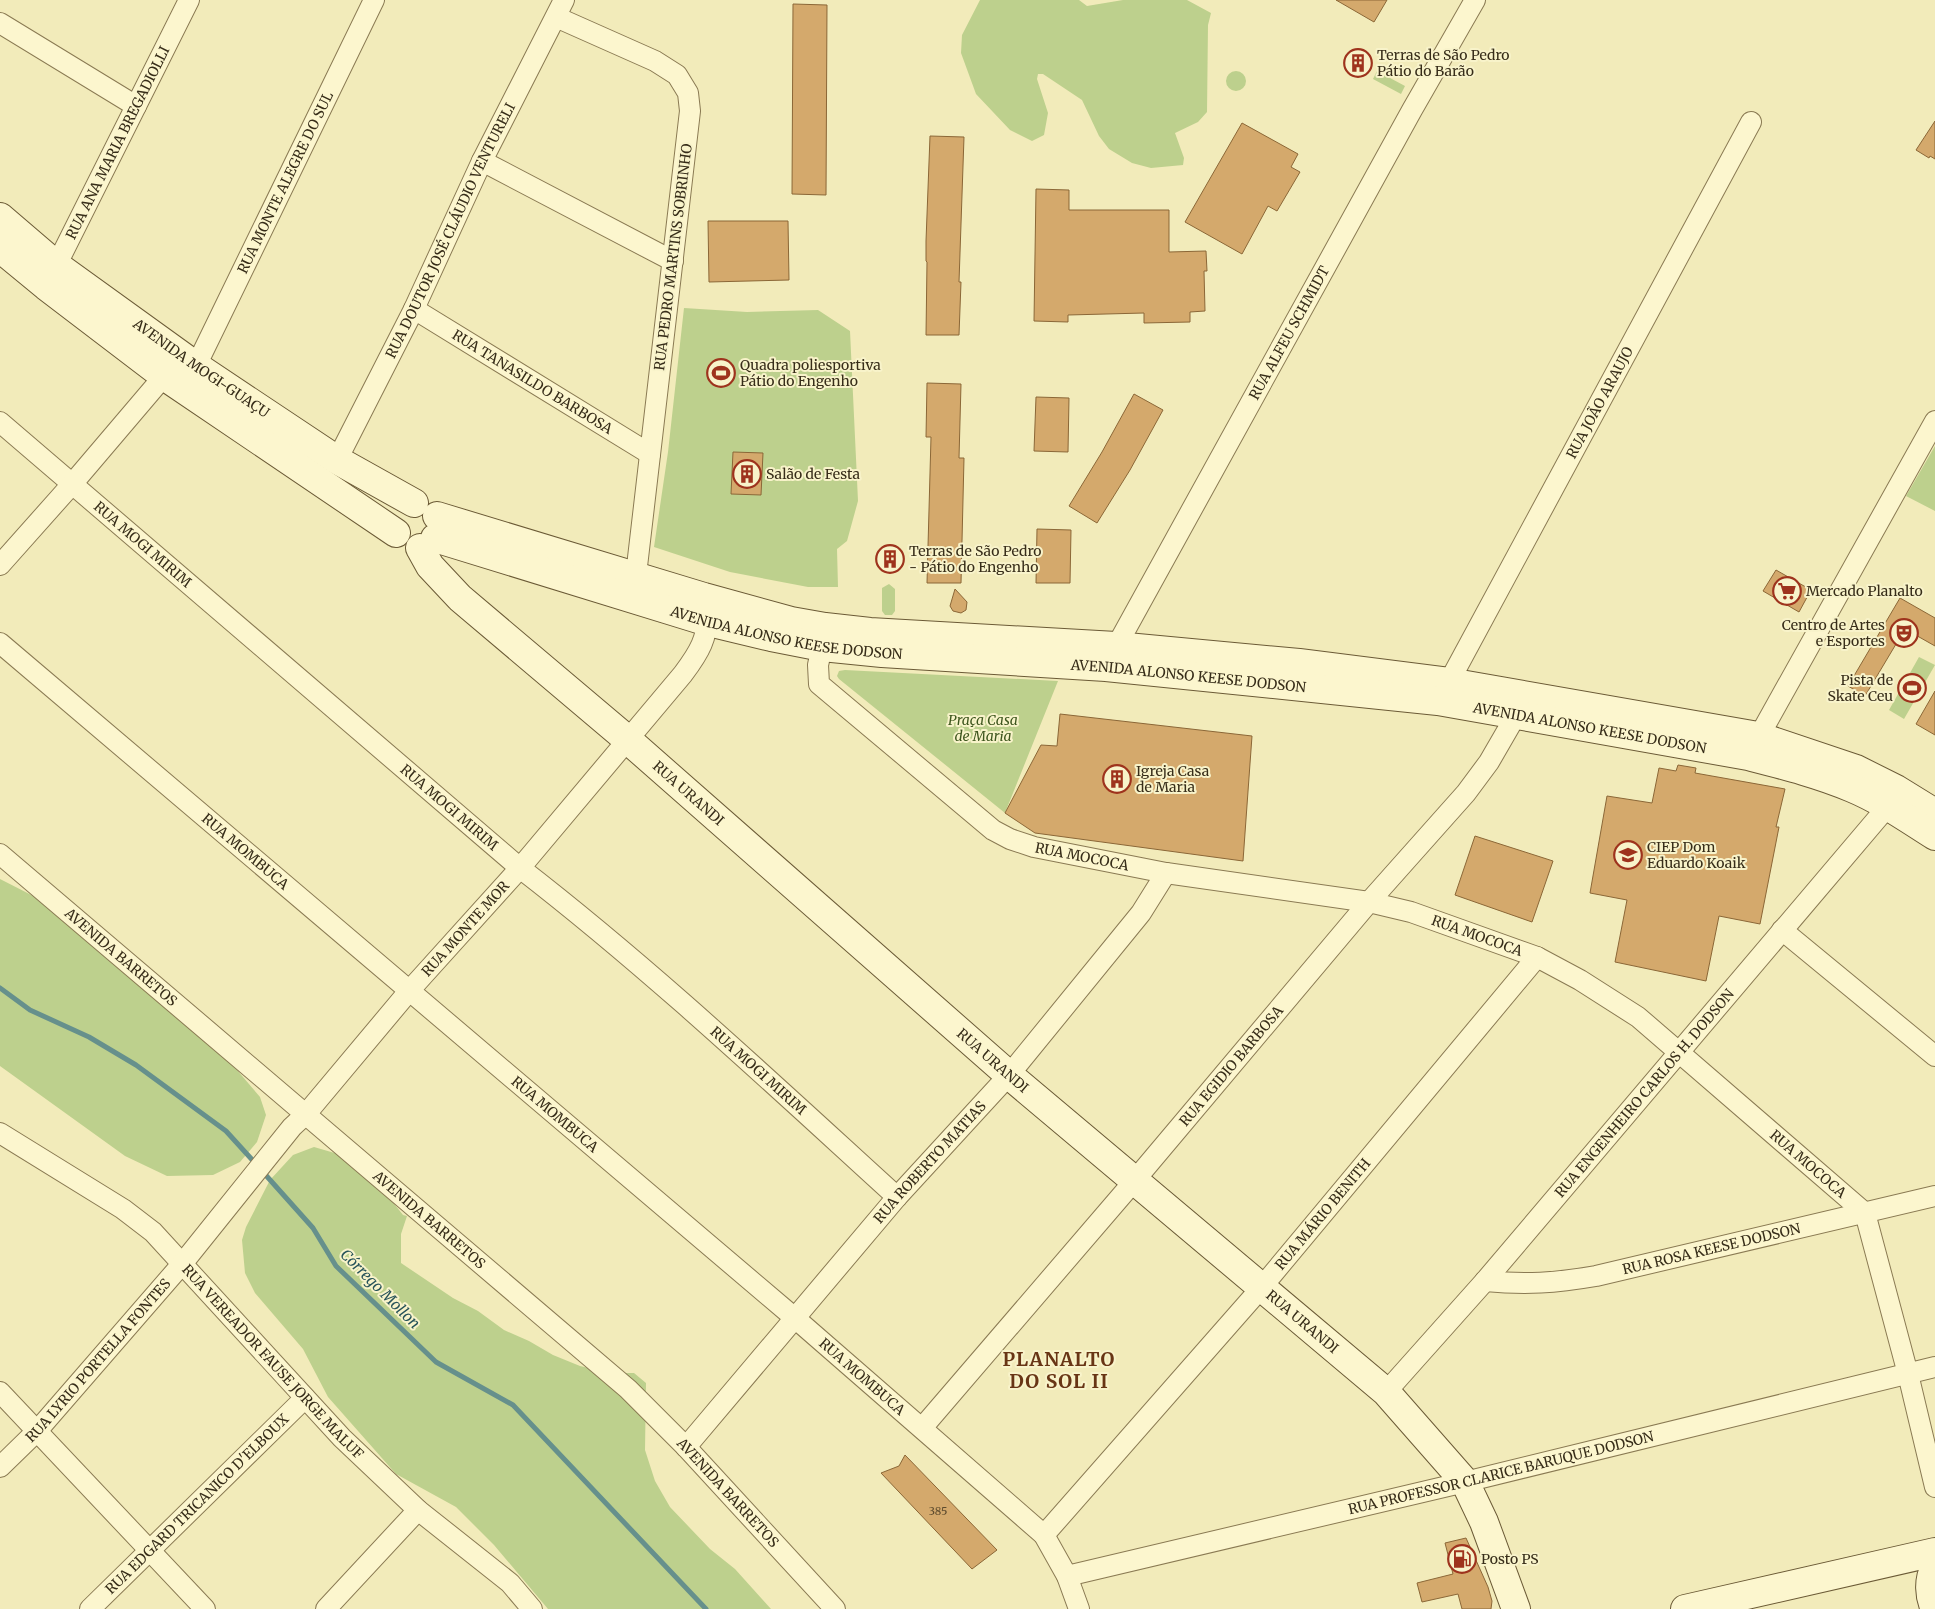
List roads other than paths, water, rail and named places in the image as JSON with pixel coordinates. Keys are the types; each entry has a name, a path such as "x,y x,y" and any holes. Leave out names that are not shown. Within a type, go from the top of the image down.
{"street":[{"name":"RUA ANA MARIA BREGADIOLLI","path":"51,275 188,0"},
{"name":"RUA MONTE ALEGRE DO SUL","path":"196,366 374,0"},
{"name":"RUA ALFEU SCHMIDT","path":"1111,656 1412,110 1475,0"},
{"name":"RUA DOUTOR JOSÉ CLÁUDIO VENTURELI","path":"337,460 414,309 482,161 560,8"},
{"name":"RUA PEDRO MARTINS SOBRINHO","path":"560,8 655,61 677,76 688,93 690,111 636,575"},
{"path":"0,23 136,106"},
{"name":"RUA JOÃO ARAUJO","path":"1443,692 1751,122"},
{"path":"482,161 673,261"},
{"name":"AVENIDA MOGI-GUAÇU","path":"0,217 51,275 164,376 396,533"},
{"name":"AVENIDA MOGI-GUAÇU","path":"0,248 51,275 196,366 337,460 414,503"},
{"name":"RUA TANASILDO BARBOSA","path":"414,309 650,454"},
{"path":"0,565 164,376"},
{"name":"RUA MOGI MIRIM","path":"0,422 520,868 589,921 897,1197"},
{"path":"1753,746 1935,422"},
{"path":"414,503 428,506 431,534 405,545 399,540 394,525 400,511 414,503"},
{"name":"AVENIDA ALONSO KEESE DODSON","path":"431,534 636,575 706,610 770,637 822,647 882,653 1111,656"},
{"name":"AVENIDA ALONSO KEESE DODSON","path":"431,534 706,610 782,619 825,627 1443,692 1753,746 1787,766 1935,813"},
{"name":"RUA URANDI","path":"431,534 430,566 460,598 628,740 1009,1075 1386,1392 1465,1482 1484,1522 1516,1609"},
{"name":"RUA MONTE MOR","path":"212,1227 409,991 520,868 696,657 704,642 706,610"},
{"name":"RUA MOMBUCA","path":"0,643 964,1463 1044,1535 1067,1576 1080,1609"},
{"name":"RUA MOCOCA","path":"822,647 818,665 819,684 993,830 1010,839 1034,847 1166,873 1368,902 1411,912 1537,957 1580,980 1638,1016 1865,1213"},
{"name":"RUA EGIDIO BARBOSA","path":"922,1428 1135,1180 1368,902 1466,794 1490,762 1523,705"},
{"name":"AVENIDA ALONSO KEESE DODSON","path":"1892,798 1935,836"},
{"name":"RUA ENGENHEIRO CARLOS H. DODSON","path":"1386,1392 1485,1281 1892,798"},
{"name":"AVENIDA BARRETOS","path":"0,854 299,1121 628,1390 686,1447 835,1609"},
{"name":"RUA ROBERTO MATIAS","path":"686,1447 796,1319 897,1197 1009,1075 1141,913 1166,873"},
{"path":"1782,930 1935,1056"},
{"name":"RUA MÁRIO BENITH","path":"1044,1535 1261,1288 1537,957"},
{"name":"RUA VEREADOR FAUSE JORGE MALUF","path":"0,1133 123,1209 153,1232 342,1438 418,1510 510,1584 532,1609"},
{"name":"RUA ROSA KEESE DODSON","path":"1485,1281 1520,1284 1559,1282 1596,1276 1935,1196"},
{"path":"1865,1213 1908,1374 1935,1487"},
{"name":"RUA LYRIO PORTELLA FONTES","path":"0,1467 37,1431 212,1227"},
{"name":"RUA PROFESSOR CLARICE BARUQUE DODSON","path":"1067,1576 1465,1482 1935,1367"},
{"path":"0,1392 205,1609"},
{"name":"RUA EDGARD TRICANICO D'ELBOUX","path":"90,1609 305,1398"},
{"path":"326,1609 418,1510"},
{"path":"1685,1609 1935,1552"},
{"path":"1934,1609 1931,1602 1930,1587 1935,1567"}],"waterway":[{"name":"Córrego Mollon","path":"0,988 30,1010 89,1037 136,1065 226,1131 256,1164"},
{"name":"Córrego Mollon","path":"263,1172 313,1228 336,1266 436,1362 513,1405 706,1609"}],"place":[{"name":"Terras de São Pedro Pátio do Barão","path":"1358,63"},
{"name":"Quadra poliesportiva Pátio do Engenho","path":"721,373"},
{"name":"Salão de Festa","path":"747,474"},
{"name":"Terras de São Pedro - Pátio do Engenho","path":"890,559"},
{"name":"Mercado Planalto","path":"1787,591"},
{"name":"Centro de Artes e Esportes","path":"1904,633"},
{"name":"Pista de Skate Ceu","path":"1912,688"},
{"name":"Igreja Casa de Maria","path":"1117,779"},
{"name":"CIEP Dom Eduardo Koaik","path":"1628,855"},
{"name":"Posto PS","path":"1462,1559"}],"district":[{"name":"PLANALTO DO SOL II","path":"1059,1370"}],"park label":[{"name":"Praça Casa de Maria","path":"983,728"}]}
